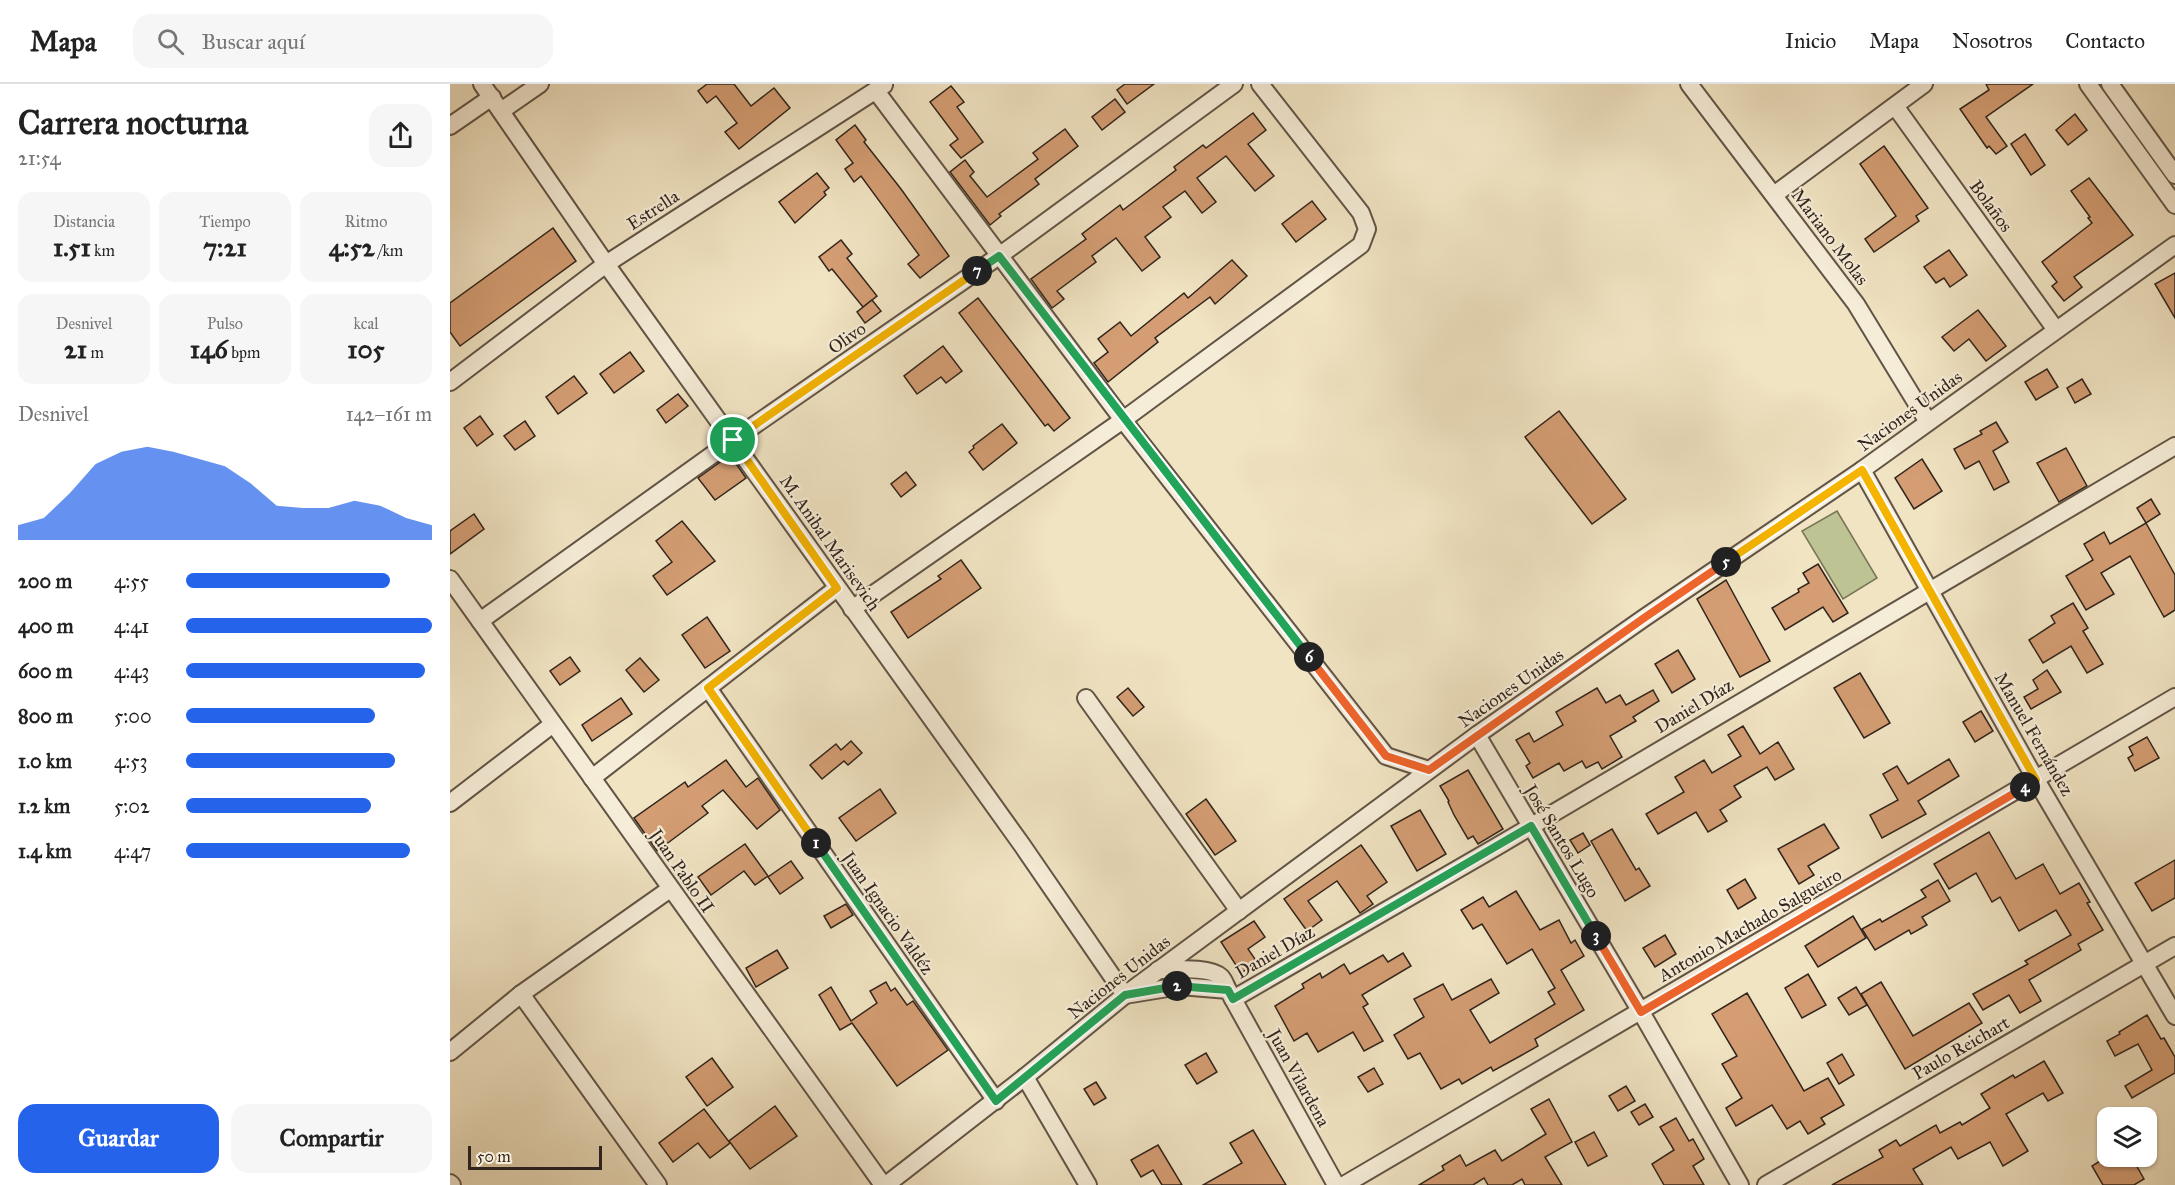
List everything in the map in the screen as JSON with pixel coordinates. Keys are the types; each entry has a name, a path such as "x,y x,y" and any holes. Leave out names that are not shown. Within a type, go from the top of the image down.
{"street":[{"path":"450,126 492,97 540,84"},
{"name":"Olivo","path":"480,621 733,440 999,256 1234,84"},
{"path":"852,609 1123,420 1361,245 1367,229 1361,213 1260,84"},
{"name":"Mariano Molas","path":"1689,84 1856,304 1928,422"},
{"path":"1774,195 1924,84"},
{"path":"2110,84 2175,175"},
{"path":"2091,85 2175,205"},
{"path":"881,87 999,256 1123,420 1386,756 1429,770"},
{"name":"Estrella","path":"450,382 606,264 881,87"},
{"name":"M. Anibal Marisevich","path":"492,97 606,264 1022,845 1125,995"},
{"name":"Bolaños","path":"1895,106 2056,330"},
{"name":"Naciones Unidas","path":"884,1185 996,1101 1125,995 1477,735 1862,470 2175,244"},
{"name":"Daniel Díaz","path":"1230,995 1531,826 1929,589 2175,446"},
{"name":"Manuel Fernández","path":"1862,470 2036,780 2175,1016"},
{"name":"Juan Pablo II","path":"450,579 884,1185"},
{"path":"592,778 837,588"},
{"name":"Juan Ignacio Valdéz","path":"708,688 996,1101"},
{"name":"Antonio Machado Salgueiro","path":"1344,1185 2175,697"},
{"path":"1086,698 1239,911"},
{"path":"450,803 554,724"},
{"name":"José Santos Lugo","path":"1477,735 1641,1012 1740,1185"},
{"path":"450,1052 521,994 670,889"},
{"name":"Paulo Reichart","path":"1766,1185 2175,946"},
{"name":"Juan Vilardena","path":"1158,970 1198,970 1221,977 1336,1185"},
{"path":"1125,995 1180,986 1230,995"},
{"path":"521,994 658,1185"},
{"path":"1025,1077 1088,1185"}],"green space":[{"path":"1837,511 1877,578 1843,599 1802,531"}],"building":[{"path":"707,84 734,84 751,106 774,88 790,108 739,149 725,132 737,123 716,96 707,103 698,91"},
{"path":"1125,84 1154,84 1127,104 1117,90"},
{"path":"1986,84 2033,84 1986,117 2007,146 1996,154 1989,146 1987,148 1960,109 1989,90"},
{"path":"951,86 964,102 957,107 983,142 961,158 950,145 958,139 930,102"},
{"path":"1115,99 1125,112 1102,130 1092,117"},
{"path":"1253,113 1266,130 1248,144 1274,176 1255,191 1226,156 1197,178 1216,202 1202,213 1185,191 1163,207 1171,217 1145,237 1160,257 1142,271 1116,238 1092,256 1096,262 1057,291 1064,299 1052,308 1031,279 1086,239 1082,234 1120,205 1123,210 1176,170 1174,167 1203,145 1206,148"},
{"path":"2075,114 2087,130 2068,145 2056,130"},
{"path":"855,125 866,140 864,142 949,256 920,278 908,264 919,255 861,176 854,182 845,169 853,163 836,140"},
{"path":"1065,129 1078,146 1035,179 1039,184 999,214 1001,216 990,225 950,172 965,160 974,172 970,176 987,197 1038,159 1033,153"},
{"path":"2025,134 2045,165 2031,175 2011,144"},
{"path":"1884,146 1928,208 1916,216 1919,221 1874,252 1865,239 1896,216 1860,164"},
{"path":"817,173 829,188 824,192 826,195 795,223 779,202"},
{"path":"2089,178 2133,235 2074,277 2082,287 2064,301 2052,286 2057,282 2042,262 2092,223 2071,191"},
{"path":"1312,201 1326,219 1296,242 1282,224"},
{"path":"553,228 576,261 460,346 450,332 450,303"},
{"path":"841,240 852,254 847,258 877,296 863,307 832,269 829,271 819,257"},
{"path":"1949,250 1967,275 1950,287 1944,278 1936,283 1924,267"},
{"path":"1232,260 1247,276 1215,304 1210,297 1155,338 1158,342 1108,382 1094,363 1108,352 1098,339 1120,322 1131,336 1184,293 1188,298"},
{"path":"2175,273 2175,318 2155,284"},
{"path":"978,298 1070,418 1054,431 1048,424 1045,426 959,313"},
{"path":"872,300 881,311 865,323 857,312"},
{"path":"1978,310 2006,346 1986,361 1969,339 1954,351 1942,337"},
{"path":"943,346 962,371 946,383 941,377 917,394 904,376"},
{"path":"630,352 644,371 614,393 600,374"},
{"path":"2047,369 2058,387 2036,400 2025,382"},
{"path":"574,376 587,393 558,414 546,397"},
{"path":"2082,379 2091,394 2075,403 2067,388"},
{"path":"678,394 688,406 666,423 657,410"},
{"path":"1559,411 1626,499 1592,524 1525,437"},
{"path":"480,416 493,434 477,446 464,428"},
{"path":"525,421 535,436 515,450 504,436"},
{"path":"1996,422 2008,442 1993,451 2009,482 1994,490 1979,461 1965,469 1954,449 1982,434 1980,431"},
{"path":"1002,424 1017,443 983,470 969,452 974,448 973,446"},
{"path":"2066,448 2087,486 2059,502 2037,463"},
{"path":"730,455 746,478 715,500 698,478"},
{"path":"1922,459 1942,491 1914,509 1895,478"},
{"path":"906,472 916,485 901,497 891,484"},
{"path":"2151,499 2160,514 2146,523 2137,508"},
{"path":"474,514 484,529 450,554 450,531"},
{"path":"682,521 715,561 667,595 653,576 672,562 656,541"},
{"path":"2146,523 2175,575 2175,610 2164,617 2130,556 2101,573 2114,594 2086,610 2066,576 2093,560 2084,544 2104,532 2110,544"},
{"path":"961,560 981,588 908,638 891,612 941,579 938,576"},
{"path":"1818,564 1848,613 1833,622 1823,607 1785,630 1772,608 1799,592 1798,589 1809,583 1803,573"},
{"path":"1726,580 1770,661 1740,677 1697,599"},
{"path":"2073,603 2088,628 2083,631 2103,664 2087,673 2071,646 2043,663 2029,640 2055,623 2051,616"},
{"path":"707,617 730,651 705,668 682,635"},
{"path":"1678,650 1695,679 1672,693 1655,664"},
{"path":"570,657 580,671 560,685 550,671"},
{"path":"640,658 659,680 644,692 626,670"},
{"path":"2047,670 2061,692 2031,709 2024,697 2038,689 2033,680"},
{"path":"1860,673 1890,723 1864,738 1834,688"},
{"path":"1128,688 1144,707 1133,716 1117,697"},
{"path":"1597,688 1606,703 1620,695 1626,705 1653,690 1659,701 1633,717 1636,721 1610,736 1622,757 1602,769 1598,762 1586,768 1582,761 1564,771 1559,763 1533,778 1526,766 1530,763 1516,740 1529,733 1534,742 1563,725 1556,712"},
{"path":"621,698 632,714 592,741 582,725"},
{"path":"1981,711 1993,731 1975,742 1963,722"},
{"path":"1743,726 1760,754 1778,742 1794,769 1775,780 1767,767 1734,786 1741,797 1720,810 1727,821 1708,832 1696,812 1658,834 1646,814 1684,792 1675,777 1704,760 1712,773 1741,756 1728,735"},
{"path":"2147,737 2159,758 2135,771 2128,758 2133,755 2129,747"},
{"path":"851,741 862,753 848,765 844,761 822,779 810,765 836,744 841,750"},
{"path":"1949,759 1959,776 1918,801 1926,814 1882,838 1870,815 1898,800 1883,774 1897,766 1908,784"},
{"path":"726,760 746,787 758,778 780,810 757,829 723,790 702,806 708,813 657,851 634,818 685,782 688,787"},
{"path":"1468,770 1503,829 1478,844 1473,836 1468,839 1440,786"},
{"path":"880,789 896,813 856,841 839,818"},
{"path":"1206,799 1236,841 1215,855 1186,814"},
{"path":"1420,810 1446,854 1417,871 1391,826"},
{"path":"1824,824 1839,848 1808,866 1814,875 1799,884 1778,849"},
{"path":"1612,829 1636,870 1639,868 1650,886 1625,901 1591,841"},
{"path":"1989,832 2016,879 2043,864 2060,894 2079,883 2090,902 2087,903 2103,930 2078,944 2081,950 2029,980 2041,1001 2020,1013 2009,995 1983,1010 1973,994 2028,964 2025,961 2071,935 2056,910 2019,931 2000,897 1992,902 1976,873 1949,889 1934,864"},
{"path":"1583,833 1590,845 1578,853 1570,840"},
{"path":"745,844 768,876 755,885 744,871 711,895 698,877"},
{"path":"1361,845 1387,882 1367,896 1373,904 1360,913 1337,881 1308,901 1322,920 1307,931 1284,899"},
{"path":"2175,860 2175,898 2152,911 2135,883"},
{"path":"791,861 803,878 780,894 768,877"},
{"path":"1745,879 1756,898 1738,909 1727,890"},
{"path":"1938,880 1950,901 1922,917 1927,925 1911,934 1909,930 1875,950 1862,929 1880,919 1882,922 1926,897 1921,890"},
{"path":"1516,891 1540,930 1559,920 1571,943 1575,940 1584,956 1561,970 1584,1010 1535,1039 1538,1046 1522,1055 1493,1071 1491,1067 1462,1084 1459,1079 1441,1089 1420,1053 1408,1059 1394,1035 1424,1017 1414,999 1443,984 1452,1000 1491,979 1499,993 1470,1010 1490,1043 1555,1004 1548,992 1555,988 1532,949 1507,964 1482,924 1473,929 1461,910 1483,897 1489,907"},
{"path":"846,904 853,915 831,928 824,916"},
{"path":"1853,916 1866,938 1818,967 1805,946"},
{"path":"1254,921 1265,937 1248,949 1257,962 1241,973 1221,942"},
{"path":"1665,935 1676,954 1655,967 1643,948"},
{"path":"777,950 788,968 756,987 746,968"},
{"path":"1403,953 1411,966 1362,995 1368,1004 1363,1007 1383,1041 1364,1051 1353,1032 1318,1052 1307,1033 1294,1041 1275,1006 1304,988 1302,984 1320,973 1322,978 1344,964 1350,974 1383,955 1388,962"},
{"path":"1808,974 1826,1005 1802,1018 1785,988"},
{"path":"886,982 891,991 895,988 907,1005 913,1001 948,1050 897,1086 852,1023 840,1030 819,995 831,987 851,1021 877,1003 870,991"},
{"path":"1881,982 1913,1036 1969,1003 1982,1023 1905,1069 1861,994"},
{"path":"1856,987 1867,1005 1849,1015 1838,998"},
{"path":"1747,993 1804,1091 1828,1078 1844,1105 1821,1118 1825,1124 1808,1134 1800,1121 1787,1129 1772,1105 1736,1126 1726,1108 1742,1098 1722,1064 1737,1056 1712,1014"},
{"path":"2147,1015 2175,1057 2175,1073 2132,1098 2125,1086 2152,1070 2138,1044 2115,1056 2107,1041"},
{"path":"1206,1053 1217,1072 1197,1084 1185,1065"},
{"path":"1842,1054 1854,1075 1839,1084 1827,1063"},
{"path":"712,1058 733,1087 707,1106 686,1077"},
{"path":"2044,1061 2063,1093 2048,1101 2043,1093 2006,1114 2028,1151 2003,1166 1990,1142 1958,1159 1951,1147 1913,1169 1923,1185 1832,1185 1883,1157 1879,1150 1896,1140 1900,1146 1936,1125 1940,1133 1960,1122 1962,1125 1990,1108 1981,1094 2013,1075 2015,1078"},
{"path":"1374,1068 1383,1084 1368,1092 1358,1077"},
{"path":"1096,1082 1106,1098 1094,1105 1084,1089"},
{"path":"1626,1086 1635,1101 1618,1111 1609,1096"},
{"path":"1549,1099 1572,1142 1545,1157 1562,1185 1525,1185 1522,1179 1512,1185 1488,1185 1484,1178 1473,1185 1419,1185 1444,1170 1442,1166 1460,1155 1466,1166 1495,1150 1502,1161 1546,1134 1531,1109"},
{"path":"1645,1104 1653,1117 1639,1125 1631,1112"},
{"path":"775,1106 797,1136 750,1169 729,1141"},
{"path":"704,1109 730,1143 710,1158 698,1143 673,1162 659,1143"},
{"path":"1676,1118 1689,1141 1693,1139 1704,1159 1693,1166 1704,1185 1664,1185 1652,1164 1674,1150 1660,1127"},
{"path":"1253,1130 1286,1185 1203,1185 1242,1163 1230,1143"},
{"path":"1594,1132 1607,1156 1588,1166 1575,1142"},
{"path":"1158,1145 1182,1185 1162,1185 1153,1170 1141,1177 1131,1160"},
{"path":"2097,1163 2097,1167 2137,1167 2144,1179 2134,1185 2103,1185 2092,1166"}],"route":[{"path":"999,256 1123,420 1386,756 1429,770 1644,618 1862,470 2036,780 1641,1012 1531,826 1233,999 1228,990 1180,986 1125,995 996,1101 708,688 837,588 733,440 999,256"}]}
